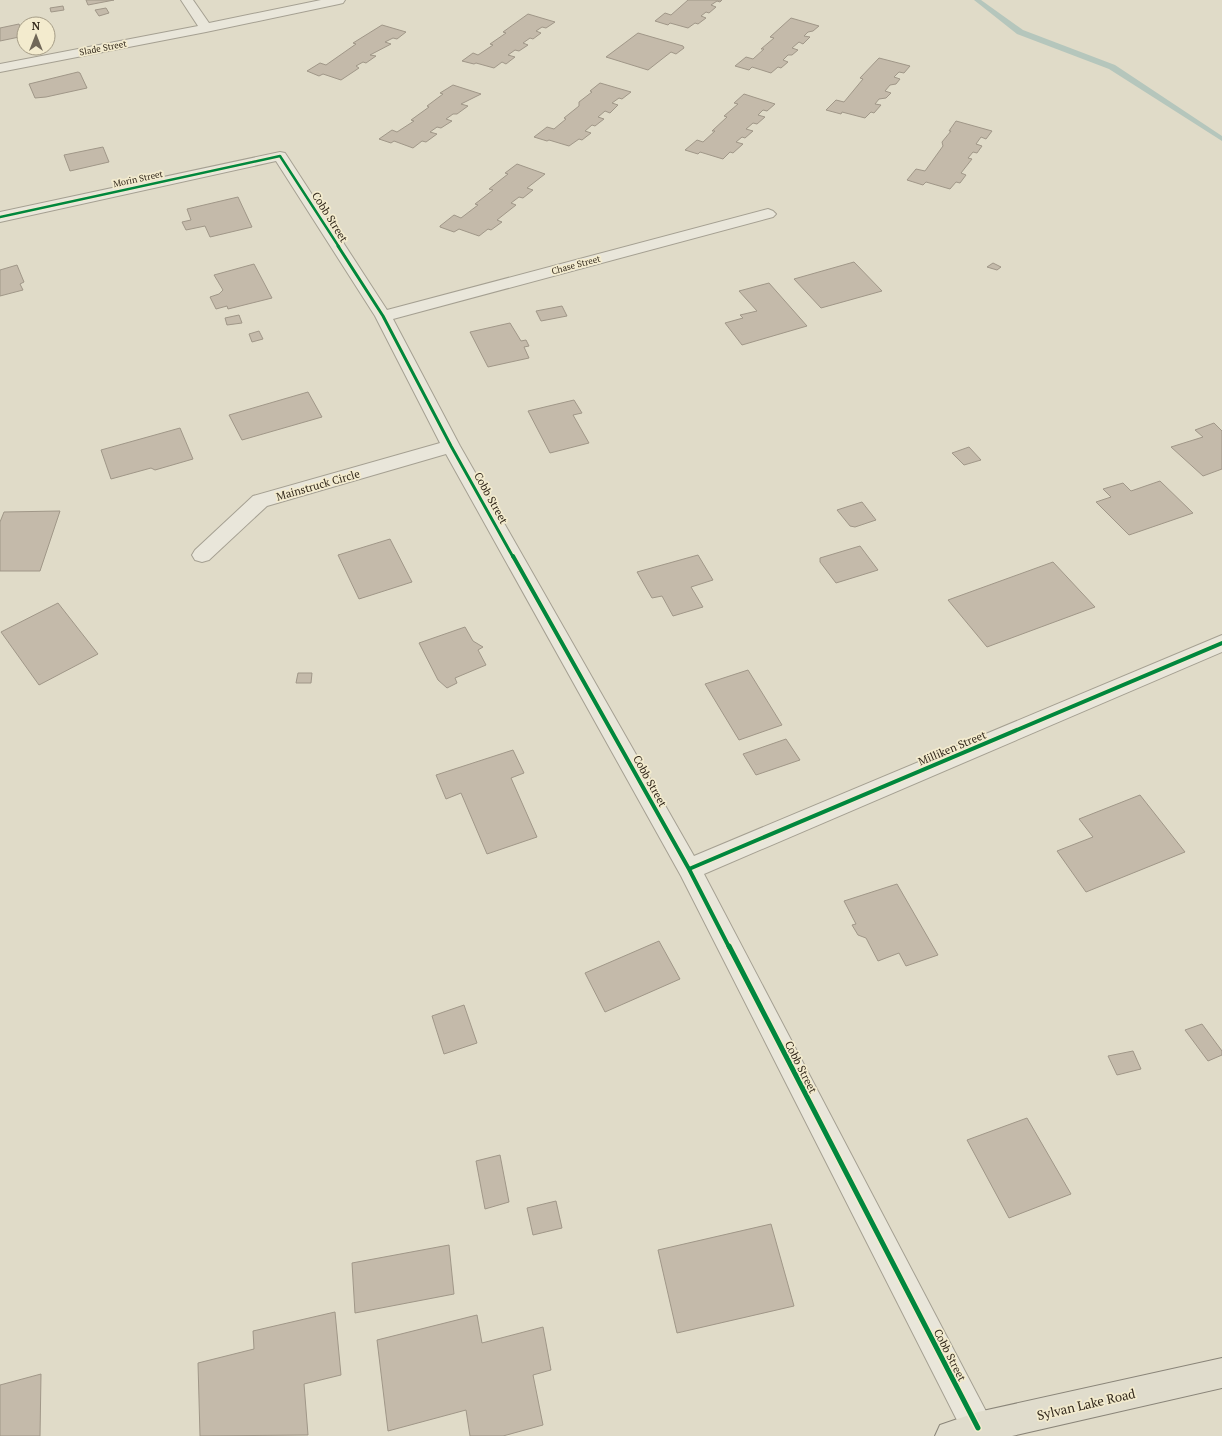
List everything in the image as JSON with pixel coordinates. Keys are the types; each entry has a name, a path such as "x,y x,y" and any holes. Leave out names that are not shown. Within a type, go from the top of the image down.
{"main road":[{"name":"Sylvan Lake Road","path":"965,1432 1222,1373"}],"street":[{"path":"187,0 206,28"},
{"name":"Slade Street","path":"0,68 206,28 339,0"},
{"name":"Morin Street","path":"0,218 280,156"},
{"name":"Cobb Street","path":"280,156 383,316 451,446 689,869 965,1432"},
{"name":"Chase Street","path":"383,316 768,214"},
{"name":"Mainstruck Circle","path":"202,555 260,501 451,446"},
{"name":"Milliken Street","path":"689,869 1222,643"}],"building":[{"path":"86,0 114,0 88,5"},
{"path":"688,0 722,0 711,5 716,7 709,13 706,12 701,16 706,18 698,24 695,23 688,28 670,23 668,25 655,21 665,13 671,15"},
{"path":"63,6 64,10 51,12 50,8"},
{"path":"106,8 109,13 99,16 95,10"},
{"path":"528,14 555,22 546,28 542,27 536,31 541,33 533,39 530,38 523,43 528,45 519,51 515,50 508,55 515,57 506,64 502,62 494,68 462,61 473,53 478,55 493,45 490,44 506,33 503,32"},
{"path":"791,18 819,26 804,36 810,37 803,44 799,42 792,48 798,50 792,55 788,55 783,60 788,62 781,68 778,67 771,73 752,67 749,70 735,66 746,57 753,59 764,49 761,49 774,38 770,37"},
{"path":"16,25 16,38 0,41 0,28"},
{"path":"382,25 406,32 397,39 393,38 385,42 391,44 370,55 376,56 366,63 363,62 356,66 359,68 341,80 323,74 319,76 307,71 320,63 326,65 356,44 353,43"},
{"path":"638,33 683,46 684,48 676,54 671,52 648,70 606,57"},
{"path":"879,58 910,66 904,73 899,72 894,77 900,79 896,84 890,85 885,91 891,93 886,98 879,99 875,104 881,105 874,113 871,112 865,118 842,112 841,114 826,110 836,100 844,102 863,79 860,78"},
{"path":"78,72 80,73 87,88 35,98 29,84"},
{"path":"600,83 631,92 622,99 619,98 612,103 618,105 610,113 605,111 598,117 604,119 595,126 592,125 585,131 591,133 582,140 579,139 569,146 534,137 547,127 554,129 566,119 564,118 579,106 579,102 592,92 590,91"},
{"path":"453,85 481,94 461,104 468,106 457,114 453,114 446,119 452,121 441,128 437,127 430,132 437,134 426,142 422,141 413,148 394,141 391,143 379,139 392,130 397,132 414,121 411,120 429,107 427,106 443,94 440,93"},
{"path":"744,94 775,104 767,111 763,110 758,115 765,117 757,124 753,123 746,129 753,131 745,138 742,137 736,142 743,144 733,153 730,152 723,159 700,152 698,154 685,150 697,140 703,142 715,131 712,131 727,117 724,116 738,104 734,103"},
{"path":"956,121 992,131 986,139 981,137 976,144 982,146 977,153 973,152 968,158 972,159 961,173 966,175 960,183 956,182 950,189 926,182 923,185 907,180 916,169 925,171 943,146 942,142 951,131 949,131"},
{"path":"103,147 109,162 70,171 64,155"},
{"path":"517,164 545,174 527,188 533,190 523,198 519,197 511,203 516,205 497,220 502,222 491,230 488,229 479,236 459,229 454,232 440,227 454,215 461,218 478,205 475,204 493,190 489,189 508,174 505,173"},
{"path":"238,197 252,227 210,237 205,226 186,230 182,222 191,220 187,209"},
{"path":"854,262 882,291 821,308 794,279"},
{"path":"993,263 1001,267 997,270 987,267"},
{"path":"254,264 272,298 228,309 227,306 216,309 210,297 219,294 223,290 214,275"},
{"path":"17,265 24,282 20,284 23,290 0,296 0,270"},
{"path":"769,283 807,326 742,345 725,323 743,318 740,315 757,311 739,291"},
{"path":"562,306 567,316 541,321 536,311"},
{"path":"239,315 242,323 227,325 225,318"},
{"path":"510,323 521,341 526,340 529,346 524,347 529,358 488,367 470,332"},
{"path":"259,331 263,339 252,342 249,334"},
{"path":"308,392 322,417 242,440 229,415"},
{"path":"574,400 582,413 573,415 589,443 550,453 528,411"},
{"path":"1214,423 1222,431 1222,469 1203,476 1171,447 1203,437 1195,430"},
{"path":"180,428 193,459 155,470 151,468 111,479 101,450"},
{"path":"969,447 981,460 964,465 952,453"},
{"path":"1160,481 1193,513 1129,535 1096,502 1111,497 1103,489 1123,483 1131,491"},
{"path":"862,502 876,520 855,527 850,526 837,510"},
{"path":"60,511 40,571 0,571 0,522 4,512"},
{"path":"390,539 412,582 359,599 338,555"},
{"path":"860,546 878,570 836,583 820,562 820,558"},
{"path":"698,555 713,580 691,587 703,607 673,616 662,596 652,598 637,572"},
{"path":"1053,562 1095,607 987,647 948,600"},
{"path":"58,603 98,654 39,685 1,632"},
{"path":"465,627 473,641 483,647 478,650 486,665 455,678 457,683 447,688 438,680 419,643"},
{"path":"748,670 782,725 739,740 705,684"},
{"path":"298,673 312,673 311,683 296,683"},
{"path":"786,739 800,760 756,775 743,754"},
{"path":"513,750 524,773 511,778 537,837 487,854 461,793 446,799 436,775"},
{"path":"1140,795 1185,852 1086,892 1057,851 1093,837 1079,819"},
{"path":"897,884 938,955 906,966 899,953 878,961 866,938 858,935 852,925 856,924 844,901"},
{"path":"659,941 680,979 605,1012 585,973"},
{"path":"464,1005 477,1043 444,1054 432,1016"},
{"path":"1202,1024 1222,1051 1222,1055 1208,1061 1185,1030"},
{"path":"1133,1051 1141,1069 1117,1075 1108,1056"},
{"path":"1027,1118 1071,1194 1009,1218 967,1140"},
{"path":"500,1155 509,1202 485,1209 476,1161"},
{"path":"556,1201 562,1228 533,1235 527,1208"},
{"path":"771,1224 794,1306 677,1333 658,1250"},
{"path":"449,1245 454,1294 355,1313 352,1263"},
{"path":"335,1312 341,1375 304,1384 308,1435 200,1436 198,1363 254,1349 253,1331"},
{"path":"477,1315 482,1343 543,1327 551,1370 533,1375 543,1425 503,1436 470,1436 466,1410 388,1431 377,1340"},
{"path":"41,1374 40,1436 0,1436 0,1385"}],"waterway":[{"path":"977,0 1020,32 1112,67 1222,139"}],"cycle path":[{"path":"0,217 280,156 383,316 451,446 689,869 978,1428"},
{"path":"689,869 1222,643"}]}
